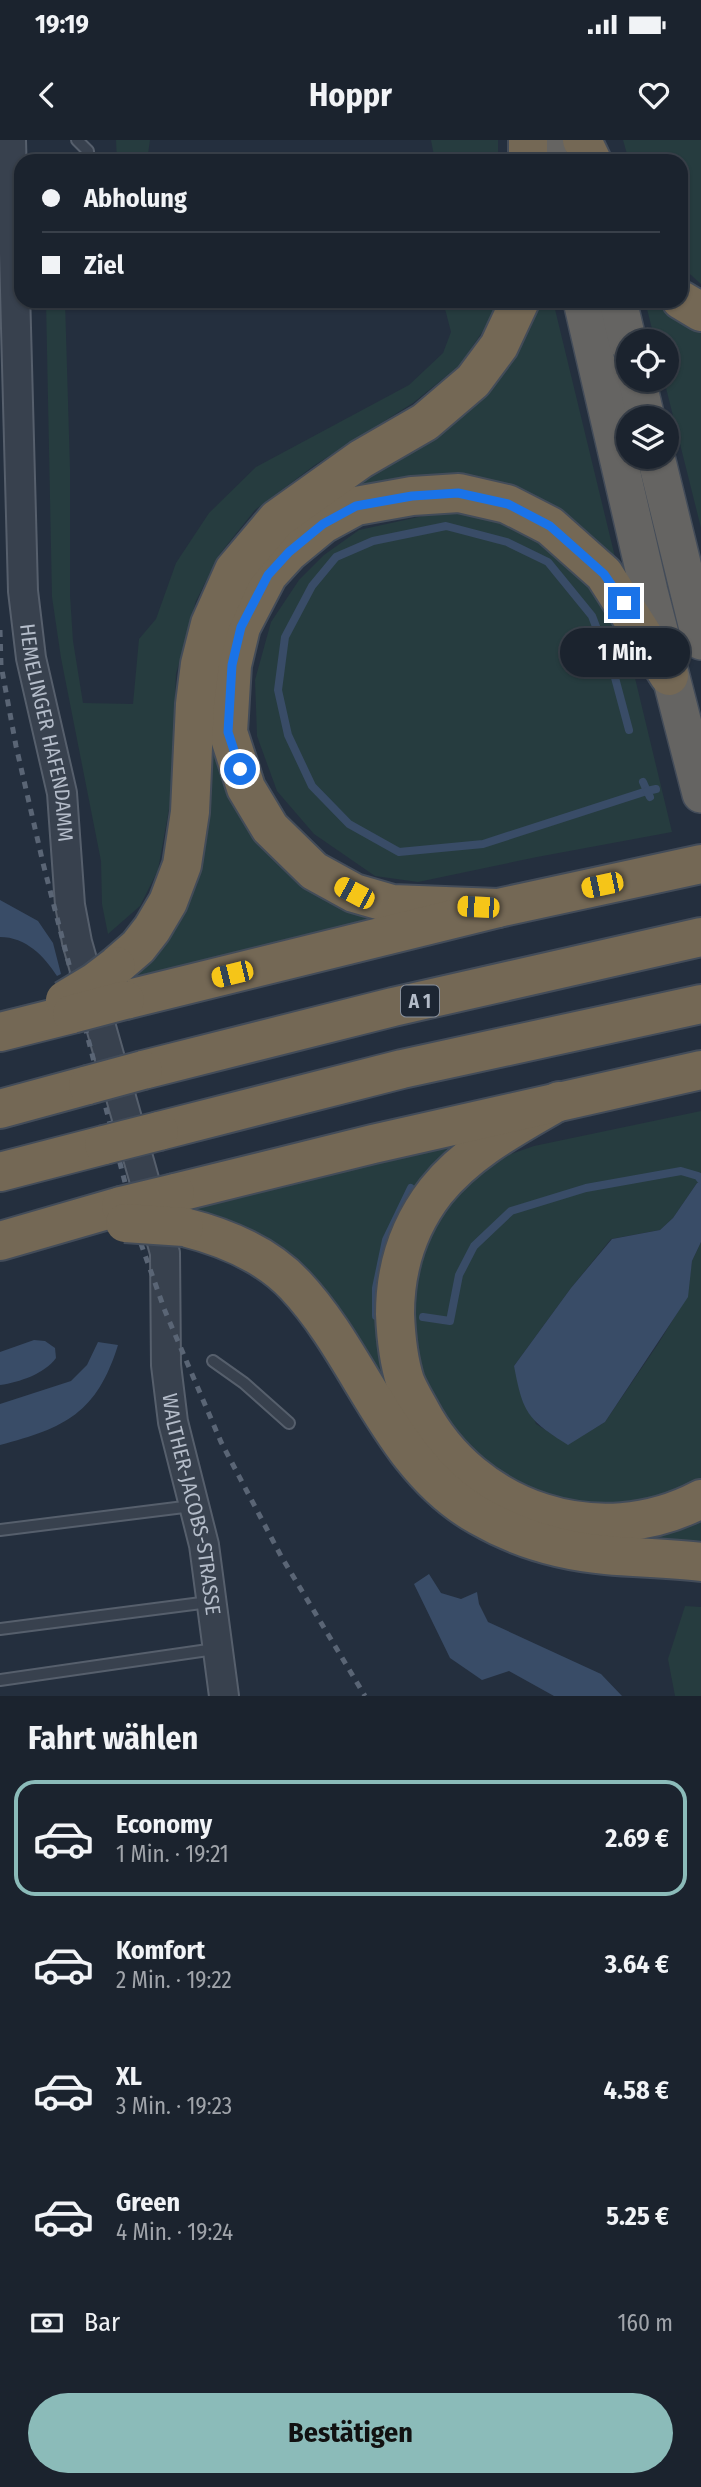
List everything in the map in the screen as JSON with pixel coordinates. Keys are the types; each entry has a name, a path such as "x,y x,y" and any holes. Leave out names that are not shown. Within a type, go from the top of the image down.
{"highway":[{"path":"121,983 138,947 168,902 182,865 190,812 195,704 200,664 210,625 234,570 277,519 361,459 425,422 473,381 499,346 517,308"},
{"path":"584,308 669,676 701,794"},
{"path":"620,308 625,329"},
{"path":"659,469 701,641"},
{"path":"498,908 392,904 354,893 314,871 270,828 246,788 228,732 232,665 241,627 268,575 289,552 323,524 356,506 412,496 458,493 508,504 550,526 604,574 669,676"},
{"path":"0,1032 69,1007 95,982 121,983 498,908 690,866"},
{"name":"A 1","path":"0,1109 393,1007 699,937"},
{"path":"0,1172 402,1069 701,1004"},
{"path":"0,1241 69,1221 179,1210 559,1101 701,1070"},
{"path":"559,1101 474,1153 436,1190 414,1224 401,1258 395,1290 396,1342 406,1383 429,1427 449,1454 500,1493 536,1512 596,1524 625,1523 655,1517 701,1499"},
{"path":"179,1210 295,1284 325,1323 417,1464 457,1501 479,1516 528,1539 564,1549 603,1555 701,1562"}],"street":[{"name":"HEMELINGER HAFENDAMM","path":"11,140 14,201"},
{"name":"HEMELINGER HAFENDAMM","path":"18,308 23,591 31,658 62,793 70,905 77,942 165,1253 165,1311"},
{"name":"WALTHER-JACOBS-STRASSE","path":"165,1311 166,1365 173,1422 204,1545 224,1696"}],"lane":[{"path":"77,140 88,150 88,154"},
{"path":"213,1361 244,1383 289,1423"},
{"path":"0,1530 195,1505"},
{"path":"0,1629 212,1602"},
{"path":"0,1680 218,1648"}],"green space":[{"path":"116,140 150,140 148,154 117,154"},
{"path":"431,140 498,140 498,154 434,154"},
{"path":"623,140 701,140 701,284 688,272 688,154 627,154"},
{"path":"46,308 65,308 70,469 70,595 73,641 83,703 133,704 139,639 156,619 176,563 209,513 256,467 409,385 443,353 451,332 445,308 495,308 495,313 460,365 413,403 315,465 255,510 219,555 196,601 176,674 171,798 158,870 140,906 108,934 102,904 101,861 61,658 52,597"},
{"path":"538,308 555,308 615,557 564,513 474,476 426,475 387,482 360,491 356,483 416,449 468,412 491,390 527,335"},
{"path":"647,308 678,308 701,323 701,528 679,440 679,406 670,406 667,392 679,392 679,329 652,329"},
{"path":"455,509 500,518 555,546 607,608 635,678 672,832 418,882 375,876 314,834 277,791 257,736 255,680 271,622 299,580 324,555 359,530"},
{"path":"213,744 236,791 388,916 129,985 133,977 175,931 197,885 209,827"},
{"path":"701,1111 701,1182 697,1183 673,1218 660,1230 611,1239 514,1366 536,1424 568,1444 605,1422 687,1297 692,1261 701,1242 701,1479 680,1493 627,1505 576,1504 536,1494 476,1463 433,1405 418,1363 412,1317 419,1270 432,1226 462,1180 493,1160 534,1146"},
{"path":"468,1140 414,1198 406,1412 188,1211 187,1206"},
{"path":"701,1516 701,1542 642,1536"},
{"path":"685,1606 701,1607 701,1696 675,1696 668,1659"}],"water":[{"path":"0,900 38,921 53,943 61,974 57,976 46,961 26,944 0,937"},
{"path":"701,1182 701,1242 692,1261 688,1297 605,1422 568,1445 535,1421 529,1413 520,1395 514,1366 571,1288 612,1239 660,1230 673,1218 697,1183"},
{"path":"34,1340 45,1341 55,1348 56,1358 45,1369 31,1376 0,1385 0,1352"},
{"path":"98,1342 118,1345 110,1368 89,1402 60,1424 0,1445 0,1404 71,1381 87,1365"},
{"path":"429,1574 441,1593 461,1599 477,1592 479,1604 488,1622 601,1674 622,1696 554,1696 509,1671 482,1680 450,1658 414,1584"}],"waterway":[{"path":"629,730 614,674 592,616 548,562 507,542 446,526 373,541 336,557 312,586 285,637 278,690 288,735 312,786 349,824 399,852 483,844 647,791 643,782"},
{"path":"650,797 647,791 656,789"},
{"path":"423,1317 450,1321 459,1275 474,1246 511,1211 586,1188 681,1171 698,1176 701,1180"},
{"path":"376,1316 376,1288 386,1240 411,1188"}],"railway":[{"path":"0,630 1,665 16,746 43,863 140,1241 165,1311 221,1442 281,1556 365,1696"}],"route":[{"path":"240,769 228,732 232,665 241,627 268,575 289,552 323,524 356,506 412,496 458,493 508,504 550,526 604,574 624,603"}]}
